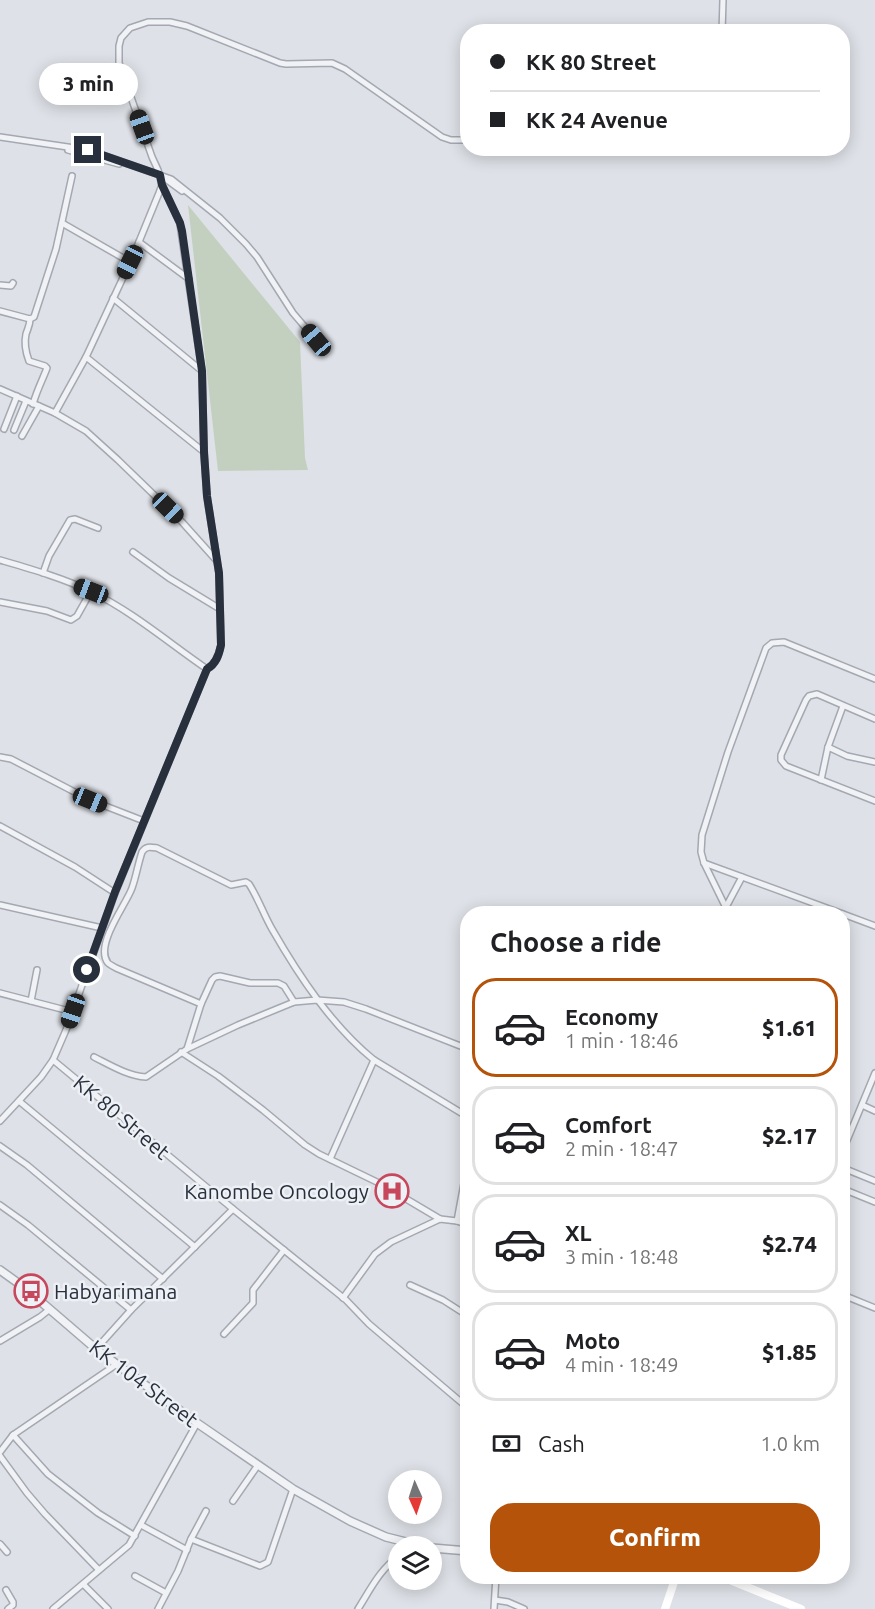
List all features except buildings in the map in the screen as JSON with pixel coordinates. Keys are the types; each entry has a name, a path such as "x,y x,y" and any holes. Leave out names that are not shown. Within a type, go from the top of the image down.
{"main road":[{"path":"665,1609 673,1584"},
{"path":"740,1584 801,1609"}],"street":[{"path":"722,24 723,0"},
{"path":"55,413 86,357 139,242 162,185 119,63 121,38 130,28 148,22 170,22 187,26 286,64 332,63 345,69 442,137 460,140"},
{"path":"0,137 88,150 171,178 220,218 246,244 293,313 316,340"},
{"path":"30,319 36,312 55,253 72,176"},
{"name":"KK 80 Street","path":"162,185 180,223 202,371 207,496 219,573 221,645 214,665 207,669 115,892 53,1060 343,1298 369,1324 460,1401"},
{"path":"62,224 130,262"},
{"path":"139,242 189,279"},
{"path":"0,285 11,286 13,283"},
{"path":"113,298 202,371"},
{"path":"0,311 30,319"},
{"path":"22,436 36,405 38,387 47,368 29,361 27,356 25,338 30,319"},
{"path":"86,357 204,452"},
{"path":"0,389 55,413 86,431 182,522 217,561"},
{"path":"4,429 16,396"},
{"path":"14,430 26,401"},
{"path":"43,573 49,556 70,520 75,519 98,528"},
{"path":"133,552 169,578 220,609"},
{"path":"0,560 91,591 138,620 207,669"},
{"path":"0,602 47,611 71,620 77,616 91,591"},
{"path":"726,906 704,863 701,852 702,835 728,752 766,648 772,643 783,642 875,679"},
{"path":"875,719 817,694 809,696 781,755 781,760 786,766 875,801"},
{"path":"820,780 828,747 843,706"},
{"path":"828,747 847,756 875,762"},
{"path":"0,757 11,759 90,800 144,822"},
{"path":"0,826 115,892"},
{"path":"201,1004 116,968 105,957 105,944 131,889 144,848 157,848 231,885 246,882 249,884 285,952 317,1000 363,1051 460,1113"},
{"path":"704,863 821,906"},
{"path":"727,906 742,877"},
{"path":"0,905 102,928"},
{"path":"850,917 875,926"},
{"path":"31,1001 37,970"},
{"path":"184,1050 201,1004 215,977 220,976 240,982 278,983 284,986 294,1002"},
{"path":"0,993 73,1011"},
{"path":"94,1057 114,1068 146,1077 184,1050 294,1002 317,1000 344,1002 366,1009 460,1046"},
{"path":"184,1050 305,1145 381,1184 440,1219 460,1222"},
{"path":"0,1121 41,1077 53,1060"},
{"path":"330,1159 374,1060"},
{"path":"850,1133 875,1073"},
{"path":"20,1101 195,1247"},
{"path":"862,1105 875,1111"},
{"path":"0,1146 27,1165 163,1279"},
{"path":"850,1171 875,1181"},
{"path":"850,1192 875,1202"},
{"path":"0,1205 28,1225 131,1310"},
{"path":"457,1221 460,1205"},
{"path":"96,1349 131,1310 233,1209"},
{"path":"343,1298 375,1254 391,1242 440,1219"},
{"path":"224,1334 253,1303 253,1290 284,1250"},
{"name":"KK 104 Street","path":"0,1270 25,1288 96,1349 293,1490 350,1521 388,1538"},
{"path":"410,1285 443,1300 460,1312"},
{"path":"850,1298 875,1308"},
{"path":"0,1341 50,1309"},
{"path":"99,1570 27,1493 0,1454 13,1435 117,1364"},
{"path":"53,1609 129,1545 197,1423"},
{"path":"13,1435 48,1474 98,1513 135,1536"},
{"path":"233,1501 258,1465"},
{"path":"191,1539 260,1566 265,1565 293,1490"},
{"path":"158,1609 206,1511"},
{"path":"141,1525 187,1550"},
{"path":"0,1544 7,1552"},
{"path":"442,1549 460,1550"},
{"path":"358,1609 374,1582 388,1565"},
{"path":"135,1576 166,1593"},
{"path":"83,1584 108,1609"},
{"path":"494,1609 496,1584"},
{"path":"6,1590 13,1602 8,1609"},
{"path":"495,1600 508,1602 524,1609"}],"green space":[{"path":"188,205 300,342 305,458 308,470 218,471"}],"place":[{"name":"Kanombe Oncology","path":"392,1191"},
{"name":"Habyarimana","path":"31,1291"}],"route":[{"path":"87,970 115,892 207,669 214,665 221,645 219,573 207,496 202,371 180,223 162,185 160,175 88,150"}]}
